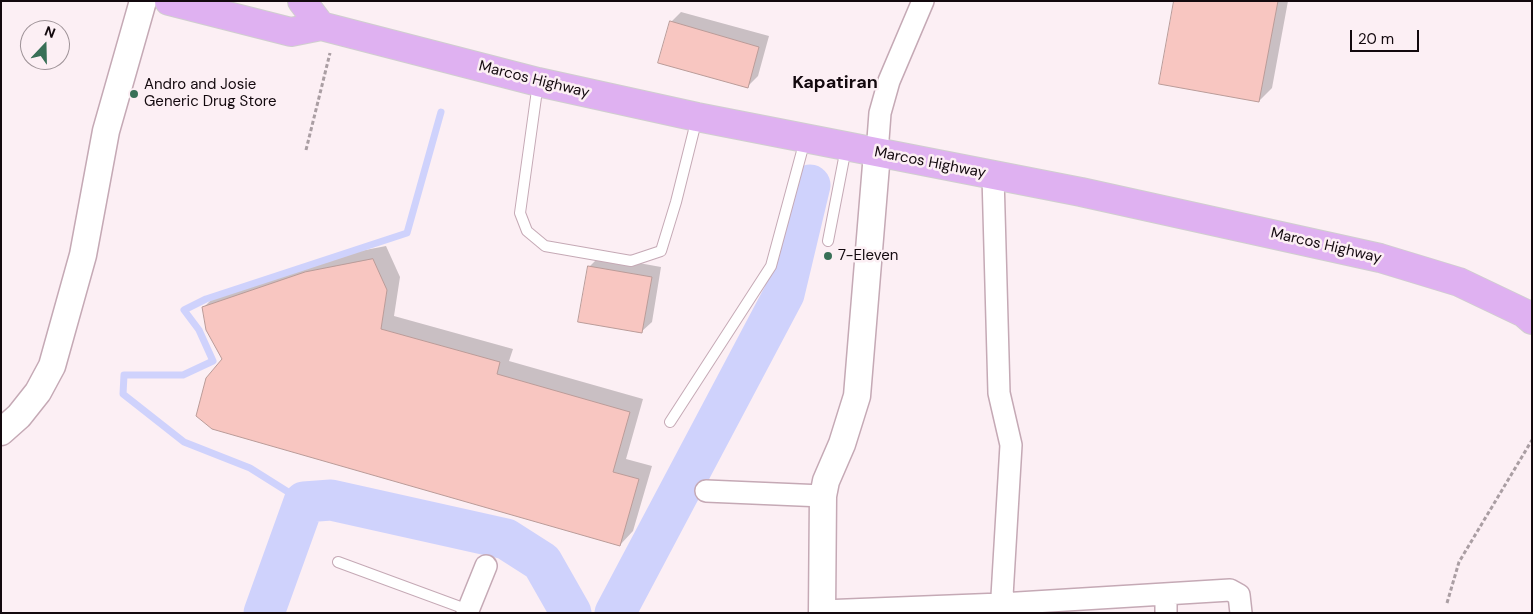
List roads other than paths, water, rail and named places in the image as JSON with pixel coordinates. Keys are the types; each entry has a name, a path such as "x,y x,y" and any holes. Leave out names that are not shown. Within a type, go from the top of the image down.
{"main road":[{"name":"Marcos Highway","path":"169,1 291,32 328,28 538,82 697,117 1081,192 1380,258 1459,282 1524,313 1532,320"},
{"path":"302,1 328,28"}],"street":[{"path":"1,432 19,416 38,392 52,366 83,256 106,131 143,1"},
{"path":"924,1 889,81 880,113 857,396 842,444 826,481 823,496 822,612 1080,607 1166,603 1234,591 1240,595 1241,613"},
{"path":"993,176 999,394 1011,445 1001,609"},
{"path":"706,491 823,496"},
{"path":"471,612 486,566"}],"lane":[{"path":"538,82 520,213 527,231 545,246 631,261 661,251 676,202 697,117"},
{"path":"670,422 771,266 806,138"},
{"path":"828,241 846,147"},
{"path":"338,562 471,612"}],"waterway":[{"path":"304,502 250,468 184,442 123,394 124,375 183,375 213,361 199,330 184,310 206,299 407,233 441,112"},
{"path":"615,613 784,294 810,185"},
{"path":"264,613 304,502 331,500 506,539 542,562 571,613"}],"place":[{"name":"Andro and Josie Generic Drug Store","path":"134,94"},
{"name":"7-Eleven","path":"828,256"}],"district":[{"name":"Kapatiran","path":"835,83"}]}
